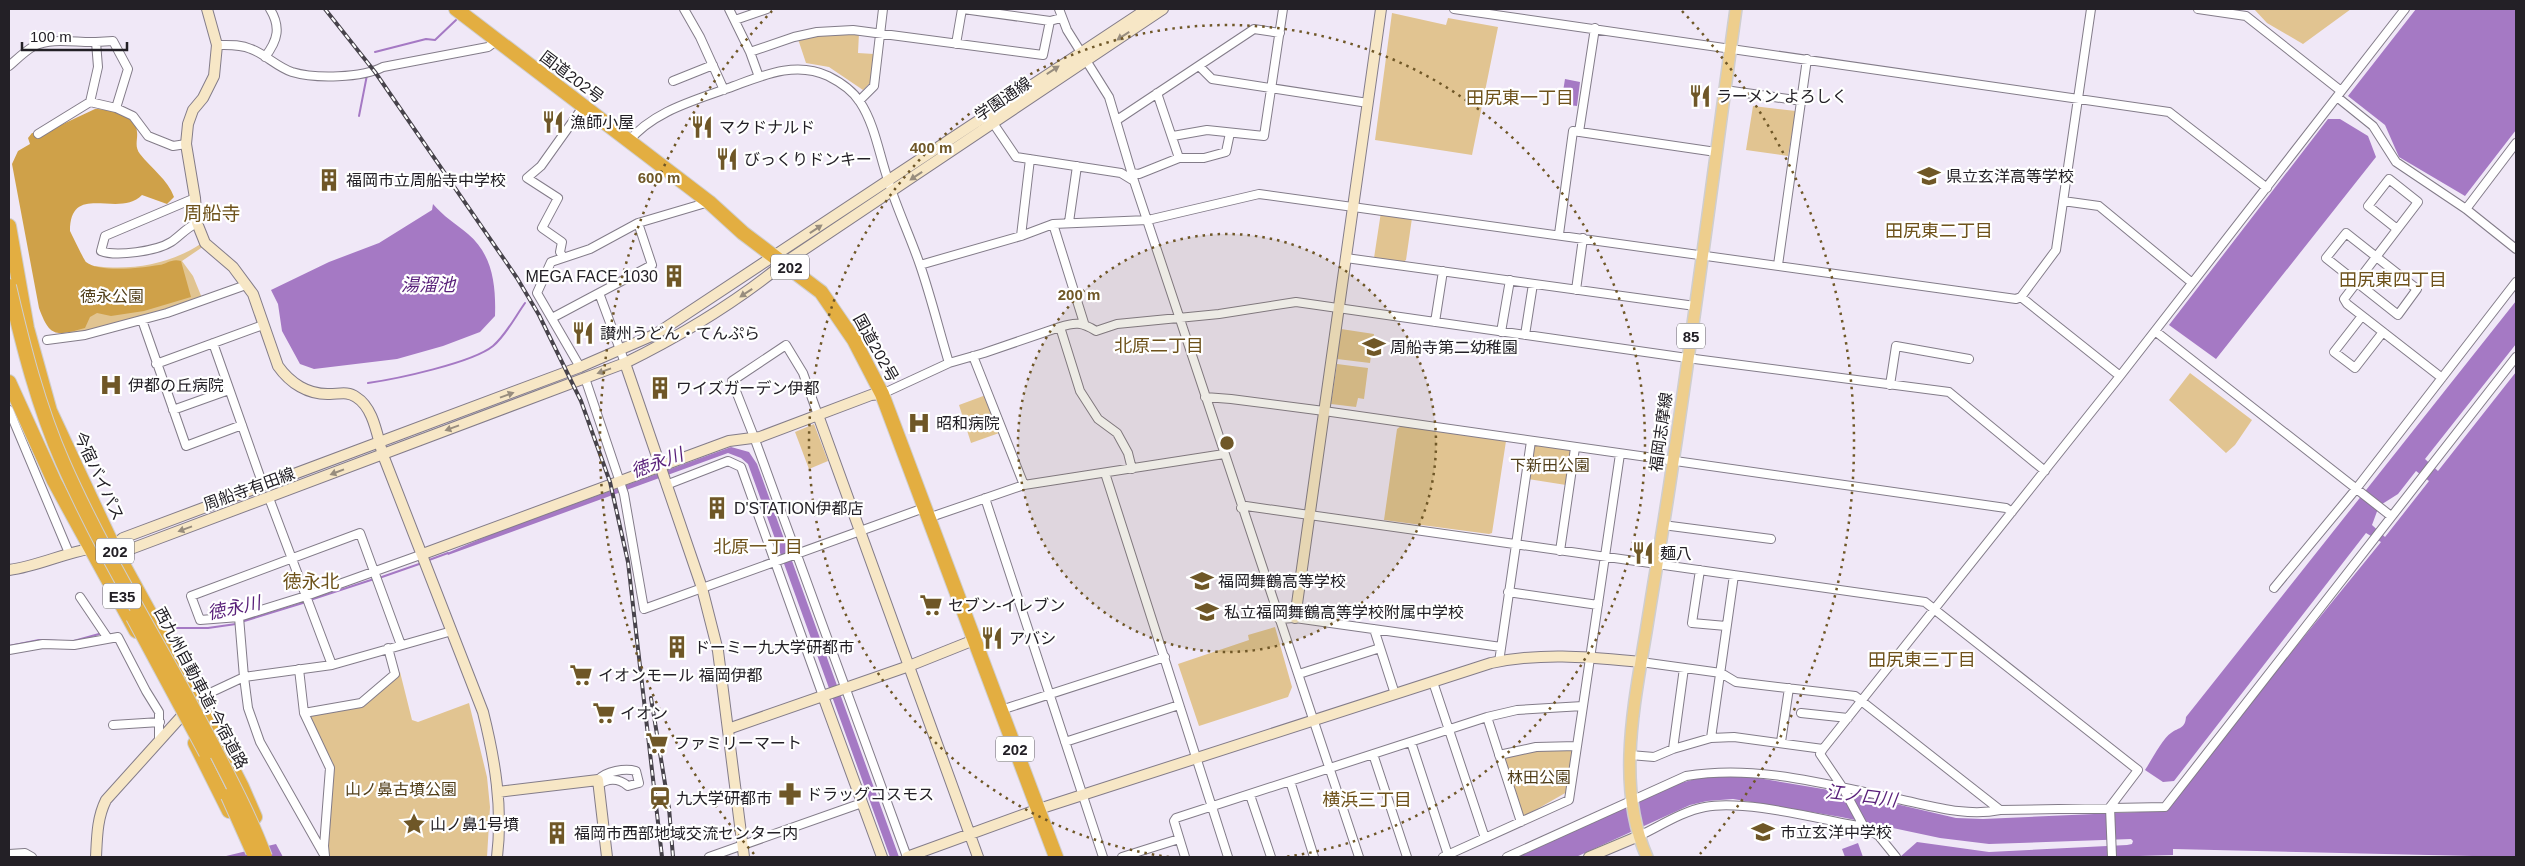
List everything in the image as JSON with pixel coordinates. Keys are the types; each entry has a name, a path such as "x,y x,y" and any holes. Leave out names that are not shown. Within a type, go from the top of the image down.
{"highway":[{"name":"国道202号","path":"456,9 709,202 743,233 780,259 821,292 854,340 882,394 1056,857"},
{"name":"今宿バイパス","path":"9,226 14,263 27,328 50,412 113,546 197,699 242,787 271,857"},
{"path":"9,248 14,263"},
{"name":"西九州自動車道;今宿道路","path":"9,286 24,350 41,407 63,463 112,560 174,672 226,772 265,857"},
{"name":"西九州自動車道;今宿道路","path":"9,326 33,412 56,468 219,776 255,857"},
{"name":"202","path":"9,382 54,481 182,717 250,857"}],"main road":[{"name":"福岡志摩線","path":"1647,857 1639,836 1632,799 1630,755 1641,662 1674,461 1736,9"}],"street":[{"path":"207,9 217,45 214,76 203,98 193,110 188,124 186,144 195,198 197,224 205,243 233,268 253,294 278,366 283,374 308,390 321,394 344,392 355,396 371,416 383,455 483,712 498,792 497,857"},
{"path":"265,57 277,38 277,21 270,9"},
{"path":"684,9 724,90"},
{"path":"729,9 750,52 759,77"},
{"path":"735,20 767,9"},
{"path":"859,101 874,86 883,9"},
{"path":"956,44 962,9 1050,21 1061,18"},
{"path":"1059,9 1061,18 1110,97 1157,254 1278,619 1331,768 1359,857"},
{"name":"学園通線","path":"780,259 892,192 993,124 1147,9"},
{"name":"学園通線","path":"780,259 888,181 1084,56 1163,9"},
{"path":"1173,136 1194,131 1264,136 1283,9"},
{"path":"1295,618 1381,9"},
{"path":"1454,9 2169,112 2267,188"},
{"path":"920,265 1021,236 1053,224 1148,220 1259,194 2016,298 2021,297 2056,250 2091,9"},
{"path":"2198,9 2246,16 2339,94 2373,126 2396,162 2466,209 2516,249"},
{"path":"1864,827 1843,788 1820,754 1823,749 2120,376 2191,282 2267,188 2405,9"},
{"path":"750,52 794,37 817,32 853,30 1043,56 1050,21"},
{"path":"1579,132 1595,28"},
{"path":"1117,120 1254,29 1280,34"},
{"path":"9,66 34,46 67,40 75,43 112,41 128,69 116,108"},
{"path":"217,45 238,45 252,49 291,72 320,77 375,72 383,67 488,47 496,41"},
{"path":"90,102 98,67 96,42"},
{"path":"1778,265 1807,59"},
{"path":"673,80 713,65"},
{"path":"1198,66 1212,79 1368,103"},
{"path":"628,142 648,122 759,77 796,69 816,71 841,83 859,101 868,116 888,181 920,265 949,363"},
{"path":"1725,90 1802,101"},
{"path":"1157,93 1179,158"},
{"path":"38,134 90,102 116,108 132,116 148,136 173,146 186,144"},
{"path":"563,257 560,252 562,242 542,228 558,198 527,178 541,166 583,107"},
{"path":"993,124 1016,157 1121,173 1133,177 1179,158 1204,158 1226,152 1230,133"},
{"path":"1559,234 1573,131 1716,152"},
{"path":"2466,209 2516,143"},
{"path":"1021,236 1030,159"},
{"path":"1069,222 1077,166"},
{"path":"2397,229 2368,206 2389,180 2418,202 2344,300 2442,378"},
{"path":"195,198 104,236 101,251 109,254 152,250 172,242 182,231 197,224"},
{"path":"2063,201 2098,206 2191,282"},
{"path":"580,367 537,293 551,262 590,250 638,223 709,202"},
{"path":"552,318 652,265 638,223"},
{"path":"1053,224 1084,323"},
{"path":"2346,233 2376,257 2418,289 2398,314 2326,258 2346,233"},
{"path":"1576,290 1583,238"},
{"path":"1346,258 1695,306"},
{"name":"周船寺有田線","path":"113,546 123,538 621,351 656,334 780,259"},
{"name":"周船寺有田線","path":"9,570 91,547 113,546 128,550 625,364 672,339 754,288 780,259"},
{"path":"1435,322 1443,271"},
{"path":"1502,332 1510,280"},
{"path":"2274,588 2356,488 2516,282"},
{"path":"1526,335 1533,284"},
{"path":"47,340 85,335 167,314 246,285"},
{"path":"599,293 621,351 662,476 702,588 718,651 744,852"},
{"path":"2021,297 2120,376"},
{"path":"662,476 729,440 760,437 871,395 882,394 949,363 1073,322 1084,323 1096,331 1117,324 1219,314 1296,302 1687,358 1950,392 2045,471"},
{"path":"2362,316 2334,352 2355,368 2383,332"},
{"path":"142,320 186,446 242,425"},
{"path":"156,364 263,325"},
{"path":"1060,327 1080,390 1098,419 1117,433 1128,453 1132,469"},
{"path":"2155,331 2391,516"},
{"path":"213,343 263,485"},
{"path":"978,857 970,835 909,666 860,532 804,374 786,345 732,380 907,857 970,835 1039,809 1314,719 1499,662 1527,656 1590,657 1641,662 1721,673 1736,682 1854,696 1862,700 2000,810"},
{"path":"1890,385 1896,346 1969,359"},
{"path":"973,356 1024,485"},
{"path":"1507,857 1686,776 1711,772 1739,771 1843,788 1954,811 1980,814 2000,810 2166,807 2516,357"},
{"path":"585,378 624,494 644,610 860,532 985,498 1024,485 1224,454"},
{"path":"173,410 228,390"},
{"path":"1205,398 1231,399 1324,411 2006,508 2012,512"},
{"path":"9,410 69,553"},
{"path":"1499,662 1531,441"},
{"path":"1560,551 1575,448"},
{"path":"1411,742 1445,856 1569,800 1620,454"},
{"path":"401,645 375,572 360,533 291,557 192,596 200,620 239,617 375,572 620,481 662,476 728,461 741,466 882,857"},
{"path":"1105,473 1228,857"},
{"path":"269,498 332,664"},
{"path":"985,498 1103,857"},
{"path":"1241,508 1925,602 2138,770 2110,807 2112,857"},
{"path":"1663,525 1771,539"},
{"path":"1700,570 1692,623 1726,626"},
{"path":"1711,738 1734,575"},
{"path":"1508,592 1598,605"},
{"path":"80,597 107,637"},
{"path":"239,617 248,708 260,742 325,857"},
{"path":"1278,619 1295,618 1501,647"},
{"path":"1374,629 1395,694"},
{"path":"96,857 99,821 106,800 197,699 244,677 332,664 452,631"},
{"path":"9,650 42,644 74,645 107,637 118,637 159,712 159,740"},
{"path":"728,729 909,666 974,640"},
{"path":"304,713 361,703 395,674 388,648"},
{"path":"1299,674 1380,648"},
{"path":"1001,710 1165,657"},
{"path":"1674,749 1684,668"},
{"path":"299,669 304,713 330,768 324,846 325,857"},
{"path":"1433,682 1485,838"},
{"path":"1781,742 1789,688"},
{"path":"1065,742 1179,705"},
{"path":"1185,857 1174,822 1176,818 1487,718 1517,710 1583,706"},
{"path":"1801,713 1848,718"},
{"path":"1487,718 1521,822"},
{"path":"113,725 160,722"},
{"path":"1630,755 1654,757 1711,738 1734,737 1823,749"},
{"path":"1499,756 1536,747 1577,746"},
{"path":"1373,754 1407,857"},
{"path":"498,792 598,782 612,779 619,780 628,786 636,785 639,783 638,774 631,770 603,775 598,782 607,857"},
{"path":"1290,781 1314,857"},
{"path":"1250,795 1271,857"},
{"path":"709,857 744,852 862,803"},
{"path":"1589,857 1690,812 1705,807 1722,805 1755,808 1864,827 1879,836 1891,848 1896,857"},
{"path":"1122,857 1143,854 1179,839"},
{"path":"9,854 25,853 32,857"}],"green space":[{"path":"2254,9 2351,9 2303,44 2267,23"},
{"path":"1392,13 1446,25 1448,18 1498,27 1472,155 1375,140"},
{"path":"859,33 858,53 874,54 871,82 863,90 829,67 806,63 798,39 815,35"},
{"path":"1753,106 1796,111 1788,156 1746,150"},
{"path":"95,109 121,114 132,121 136,126 138,151 164,180 174,197 167,204 142,195 132,201 121,204 87,204 78,208 72,216 70,231 86,262 101,268 121,269 162,264 175,260 181,261 191,297 144,311 111,316 97,313 90,317 85,328 61,333 51,330 39,308 12,164 18,151 30,144 28,138 32,133 46,132"},
{"path":"1381,212 1412,218 1406,260 1403,262 1374,258"},
{"name":"徳永公園","path":"202,243 204,246 182,261 193,276 202,298 170,310 79,335 66,334 77,328 95,266 123,267 151,264 177,256"},
{"path":"1341,329 1374,334 1370,363 1337,359"},
{"path":"1337,364 1368,368 1364,399 1358,398 1356,407 1331,404"},
{"path":"2190,373 2252,420 2235,445 2226,453 2169,400"},
{"path":"986,395 1002,432 971,443 959,405"},
{"path":"814,424 828,461 809,469 795,432"},
{"path":"1401,426 1506,441 1492,533 1384,520 1397,429"},
{"name":"下新田公園","path":"1537,444 1569,449 1572,452 1566,485 1528,479 1533,447"},
{"path":"1275,627 1292,687 1288,697 1199,726 1178,664 1249,640 1248,635"},
{"name":"山ノ鼻古墳公園","path":"400,672 412,720 418,722 469,703 487,777 490,807 487,857 328,857 325,853 333,763 308,719 311,715 364,704"},
{"name":"林田公園","path":"1570,748 1572,751 1567,792 1525,816 1521,814 1503,760 1505,757 1535,750"}],"water":[{"path":"2416,9 2516,9 2516,130 2465,196 2399,157 2385,125 2348,96"},
{"path":"1565,79 1580,82 1577,106 1561,104"},
{"path":"2328,119 2340,119 2368,136 2376,157 2216,359 2169,325"},
{"name":"湯溜池","path":"433,204 468,234 483,251 488,261 493,282 495,316 480,332 443,346 397,359 314,369 300,364 282,331 278,304 271,290 329,262 379,243 432,210"},
{"name":"江ノ口川","path":"2516,301 2516,344 2425,459 2438,471 2516,372 2516,857 2173,849 2173,855 2105,857 1900,857 1917,842 1989,852 2127,845 2132,844 2133,841 2131,839 1989,844 1940,838 1841,817 1733,799 1707,801 1690,805 1576,857 1518,857 1643,798 1677,784 1706,776 1752,777 1853,794 1956,818 1983,819 2162,811 2381,542 2366,533 2174,781 2163,782 2145,770 2164,740 2183,726 2186,717","holes":["2416,471 2429,481 2385,537 2372,525 2379,506 2398,494"]},
{"name":"徳永川","path":"731,447 749,452 757,464 899,857 890,857 748,464 741,458 728,453 448,555 447,553 497,532"},
{"path":"1858,843 1863,857 1845,857 1842,849"},
{"path":"276,844 283,857 222,857"}],"waterway":[{"path":"375,52 426,39 435,40 456,20"},
{"path":"359,116 367,75"},
{"path":"368,383 452,364 483,352 502,337 525,303"},
{"name":"徳永川","path":"429,560 448,553"},
{"name":"徳永川","path":"379,578 422,563"},
{"name":"徳永川","path":"310,600 374,579"},
{"name":"徳永川","path":"241,622 306,602"},
{"name":"徳永川","path":"172,628 208,628 236,624"},
{"path":"70,642 99,634"},
{"path":"9,646 39,640 58,641"}],"railway":[{"path":"325,9 375,72 517,278 539,315 581,401 610,482 628,562 662,857"},
{"path":"651,698 669,808 673,857"}],"place":[{"name":"ラーメン よろしく","path":"1700,96"},
{"name":"漁師小屋","path":"553,122"},
{"name":"マクドナルド","path":"702,127"},
{"name":"びっくりドンキー","path":"727,159"},
{"name":"県立玄洋高等学校","path":"1929,176"},
{"name":"福岡市立周船寺中学校","path":"329,180"},
{"name":"MEGA FACE 1030","path":"674,276"},
{"name":"讃州うどん・てんぷら","path":"583,333"},
{"name":"周船寺第二幼稚園","path":"1374,347"},
{"name":"伊都の丘病院","path":"111,385"},
{"name":"ワイズガーデン伊都","path":"660,388"},
{"name":"昭和病院","path":"919,423"},
{"name":"D'STATION伊都店","path":"717,508"},
{"name":"麺八","path":"1643,553"},
{"name":"福岡舞鶴高等学校","path":"1202,581"},
{"name":"セブン-イレブン","path":"931,605"},
{"name":"私立福岡舞鶴高等学校附属中学校","path":"1207,612"},
{"name":"アバシ","path":"992,638"},
{"name":"ドーミー九大学研都市","path":"677,647"},
{"name":"イオンモール 福岡伊都","path":"581,675"},
{"name":"イオン","path":"604,713"},
{"name":"ファミリーマート","path":"657,743"},
{"name":"ドラッグコスモス","path":"790,794"},
{"name":"九大学研都市","path":"660,798"},
{"name":"山ノ鼻1号墳","path":"414,824"},
{"name":"市立玄洋中学校","path":"1763,832"},
{"name":"福岡市西部地域交流センター内","path":"557,833"}],"district":[{"name":"田尻東一丁目","path":"1520,98"},
{"name":"周船寺","path":"212,213"},
{"name":"田尻東二丁目","path":"1939,231"},
{"name":"田尻東四丁目","path":"2393,280"},
{"name":"北原二丁目","path":"1159,346"},
{"name":"北原一丁目","path":"758,547"},
{"name":"徳永北","path":"311,581"},
{"name":"田尻東三丁目","path":"1922,660"},
{"name":"横浜三丁目","path":"1367,800"}]}
